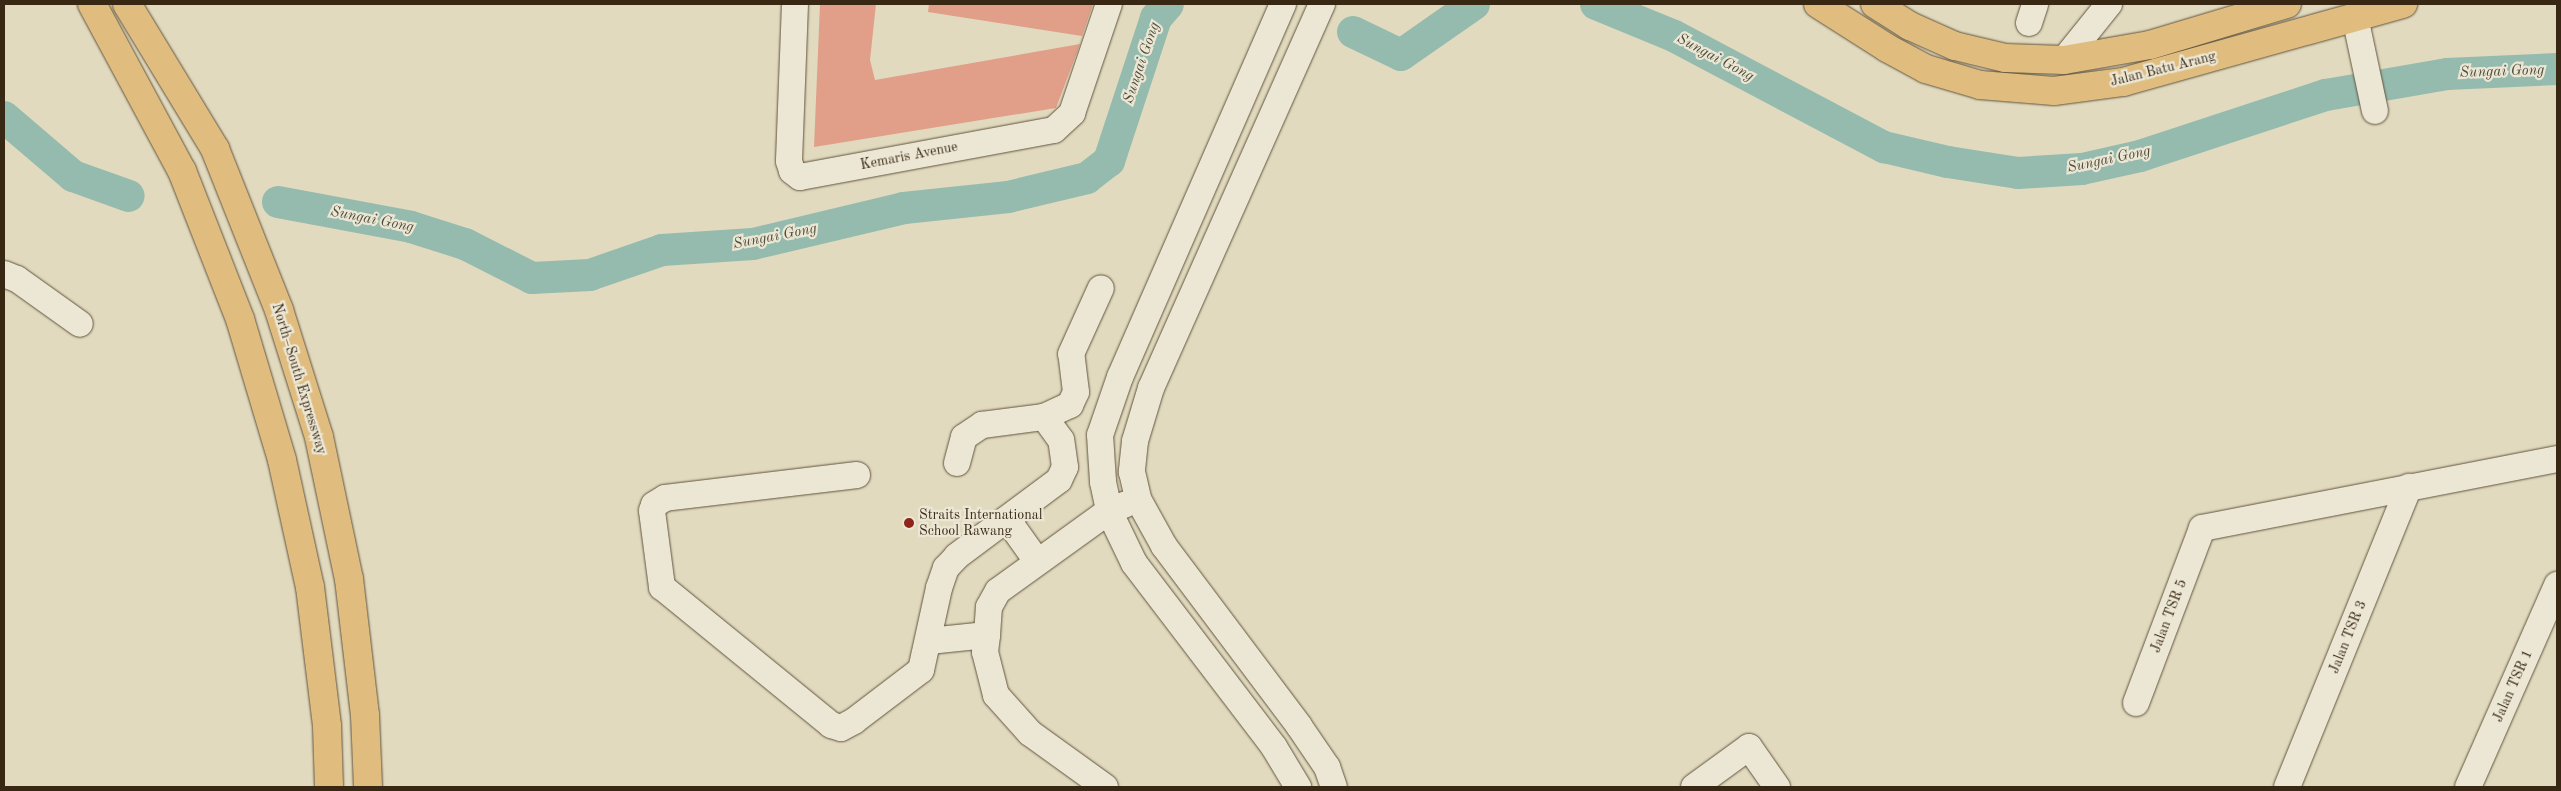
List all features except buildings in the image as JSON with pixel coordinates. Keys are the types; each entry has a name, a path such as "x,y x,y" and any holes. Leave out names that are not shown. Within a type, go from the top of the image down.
{"main road":[{"path":"92,4 182,171 240,319 282,460 310,587 327,726 329,787"},
{"name":"North–South Expressway","path":"127,4 215,149 280,310 316,428 349,579 365,715 368,787"},
{"name":"Jalan Batu Arang","path":"1818,4 1887,48 1926,68 1980,84 2054,91 2123,82 2403,4"},
{"name":"Jalan Batu Arang","path":"1875,4 1910,26 1954,46 2005,58 2064,60 2150,45 2277,5"}],"street":[{"name":"Kemaris Avenue","path":"795,4 789,161 792,171 800,177 1054,130 1072,113 1109,4"},
{"path":"1282,4 1120,377 1100,435 1103,482 1109,511 1134,563 1274,747 1298,787"},
{"path":"1322,4 1151,388 1136,441 1132,472 1138,499 1164,546 1299,726 1327,767 1334,787"},
{"path":"2064,60 2110,4"},
{"path":"2355,17 2374,104"},
{"path":"4,274 17,279 80,324"},
{"path":"957,463 964,437 982,425 1044,417 1070,405 1076,392 1071,354 1101,288"},
{"path":"858,475 753,486 659,500 652,512 662,587 831,725 841,728 915,677 921,670 946,568 957,556 1059,480 1065,467 1060,440 1044,417"},
{"path":"2409,487 2557,459"},
{"name":"Jalan TSR 5","path":"2136,703 2202,528 2409,487"},
{"name":"Jalan TSR 3","path":"2288,787 2409,487"},
{"path":"1105,787 1030,733 996,696 985,652 989,607 998,591 1037,561 1109,511 1138,499"},
{"path":"1007,519 1037,561"},
{"name":"Jalan TSR 1","path":"2468,787 2557,585"},
{"path":"929,641 987,634"},
{"path":"1694,787 1749,747 1777,787"}],"waterway":[{"name":"Sungai Gong","path":"278,202 411,227 465,244 532,278 590,275 662,250 753,244 904,208 1008,197 1087,178 1109,161 1156,18 1168,4"},
{"name":"Sungai Gong","path":"1353,32 1401,55 1474,4"},
{"name":"Sungai Gong","path":"1596,4 1674,36 1884,147 1948,162 2018,173 2082,169 2140,156 2326,95 2447,74 2557,69"},
{"name":"Sungai Gong","path":"4,117 73,176 129,196"}],"place":[{"name":"Straits International School Rawang","path":"909,523"}]}
